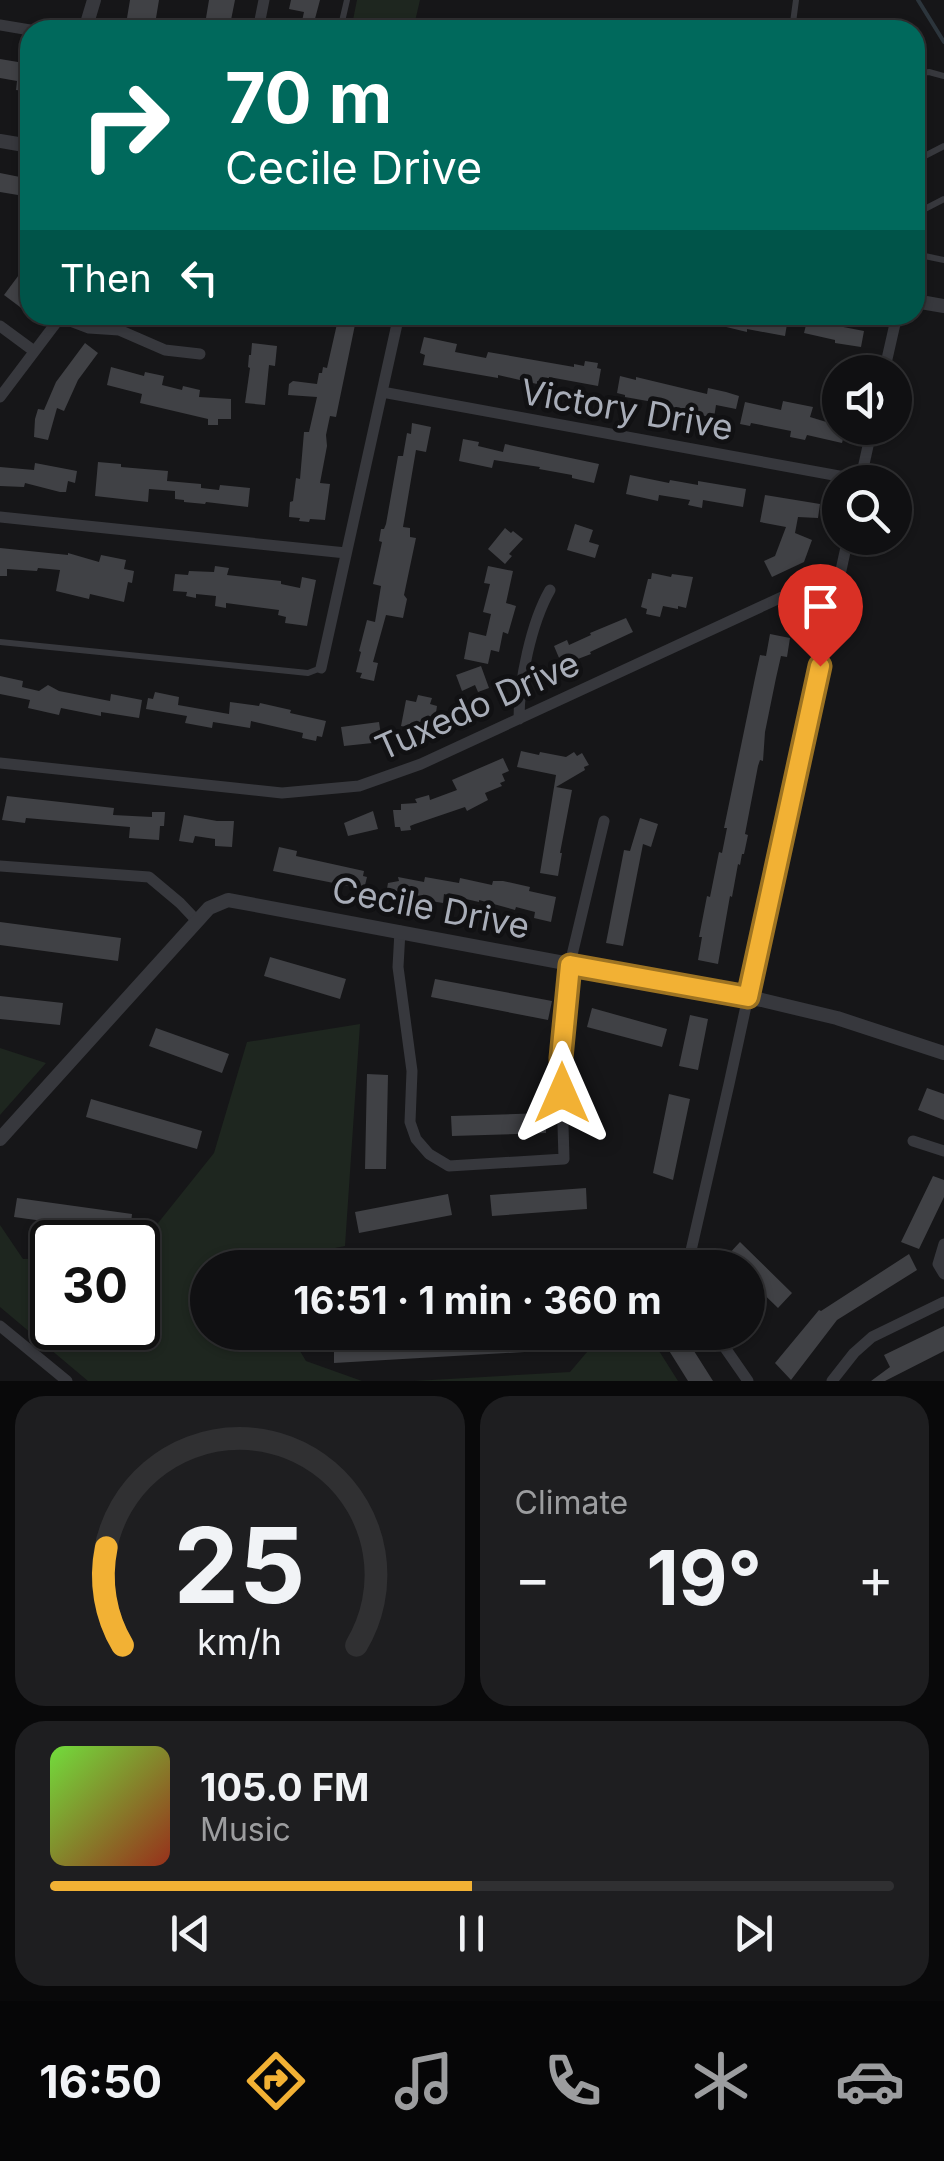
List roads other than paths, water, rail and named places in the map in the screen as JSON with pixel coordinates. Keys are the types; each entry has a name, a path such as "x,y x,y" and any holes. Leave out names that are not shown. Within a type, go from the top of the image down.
{"street":[{"path":"0,397 54,325"},
{"path":"83,325 119,330 164,350 200,354"},
{"path":"321,668 397,325"},
{"path":"888,355 895,325"},
{"path":"0,326 34,351"},
{"name":"Victory Drive","path":"382,392 822,474"},
{"path":"0,517 346,552"},
{"path":"692,1250 844,555"},
{"name":"Tuxedo Drive","path":"0,763 282,792 359,786 421,764 794,591 837,584"},
{"path":"519,720 538,610 550,590"},
{"path":"400,932 398,967 412,1071 410,1122 416,1140 428,1154 449,1166 564,1159 561,1058 570,965 604,820"},
{"path":"0,866 149,878 197,921"},
{"name":"Cecile Drive","path":"0,1139 197,921 215,904 228,900 748,997 837,1018 944,1053"},
{"path":"913,1141 944,1151"},
{"path":"944,1244 938,1264 944,1274"},
{"path":"832,1381 872,1336 944,1302"},
{"path":"0,1326 68,1381"},
{"path":"726,1350 748,1381"}],"lane":[{"path":"0,642 308,673 321,668"}],"waterway":[{"path":"918,0 944,42"}]}
